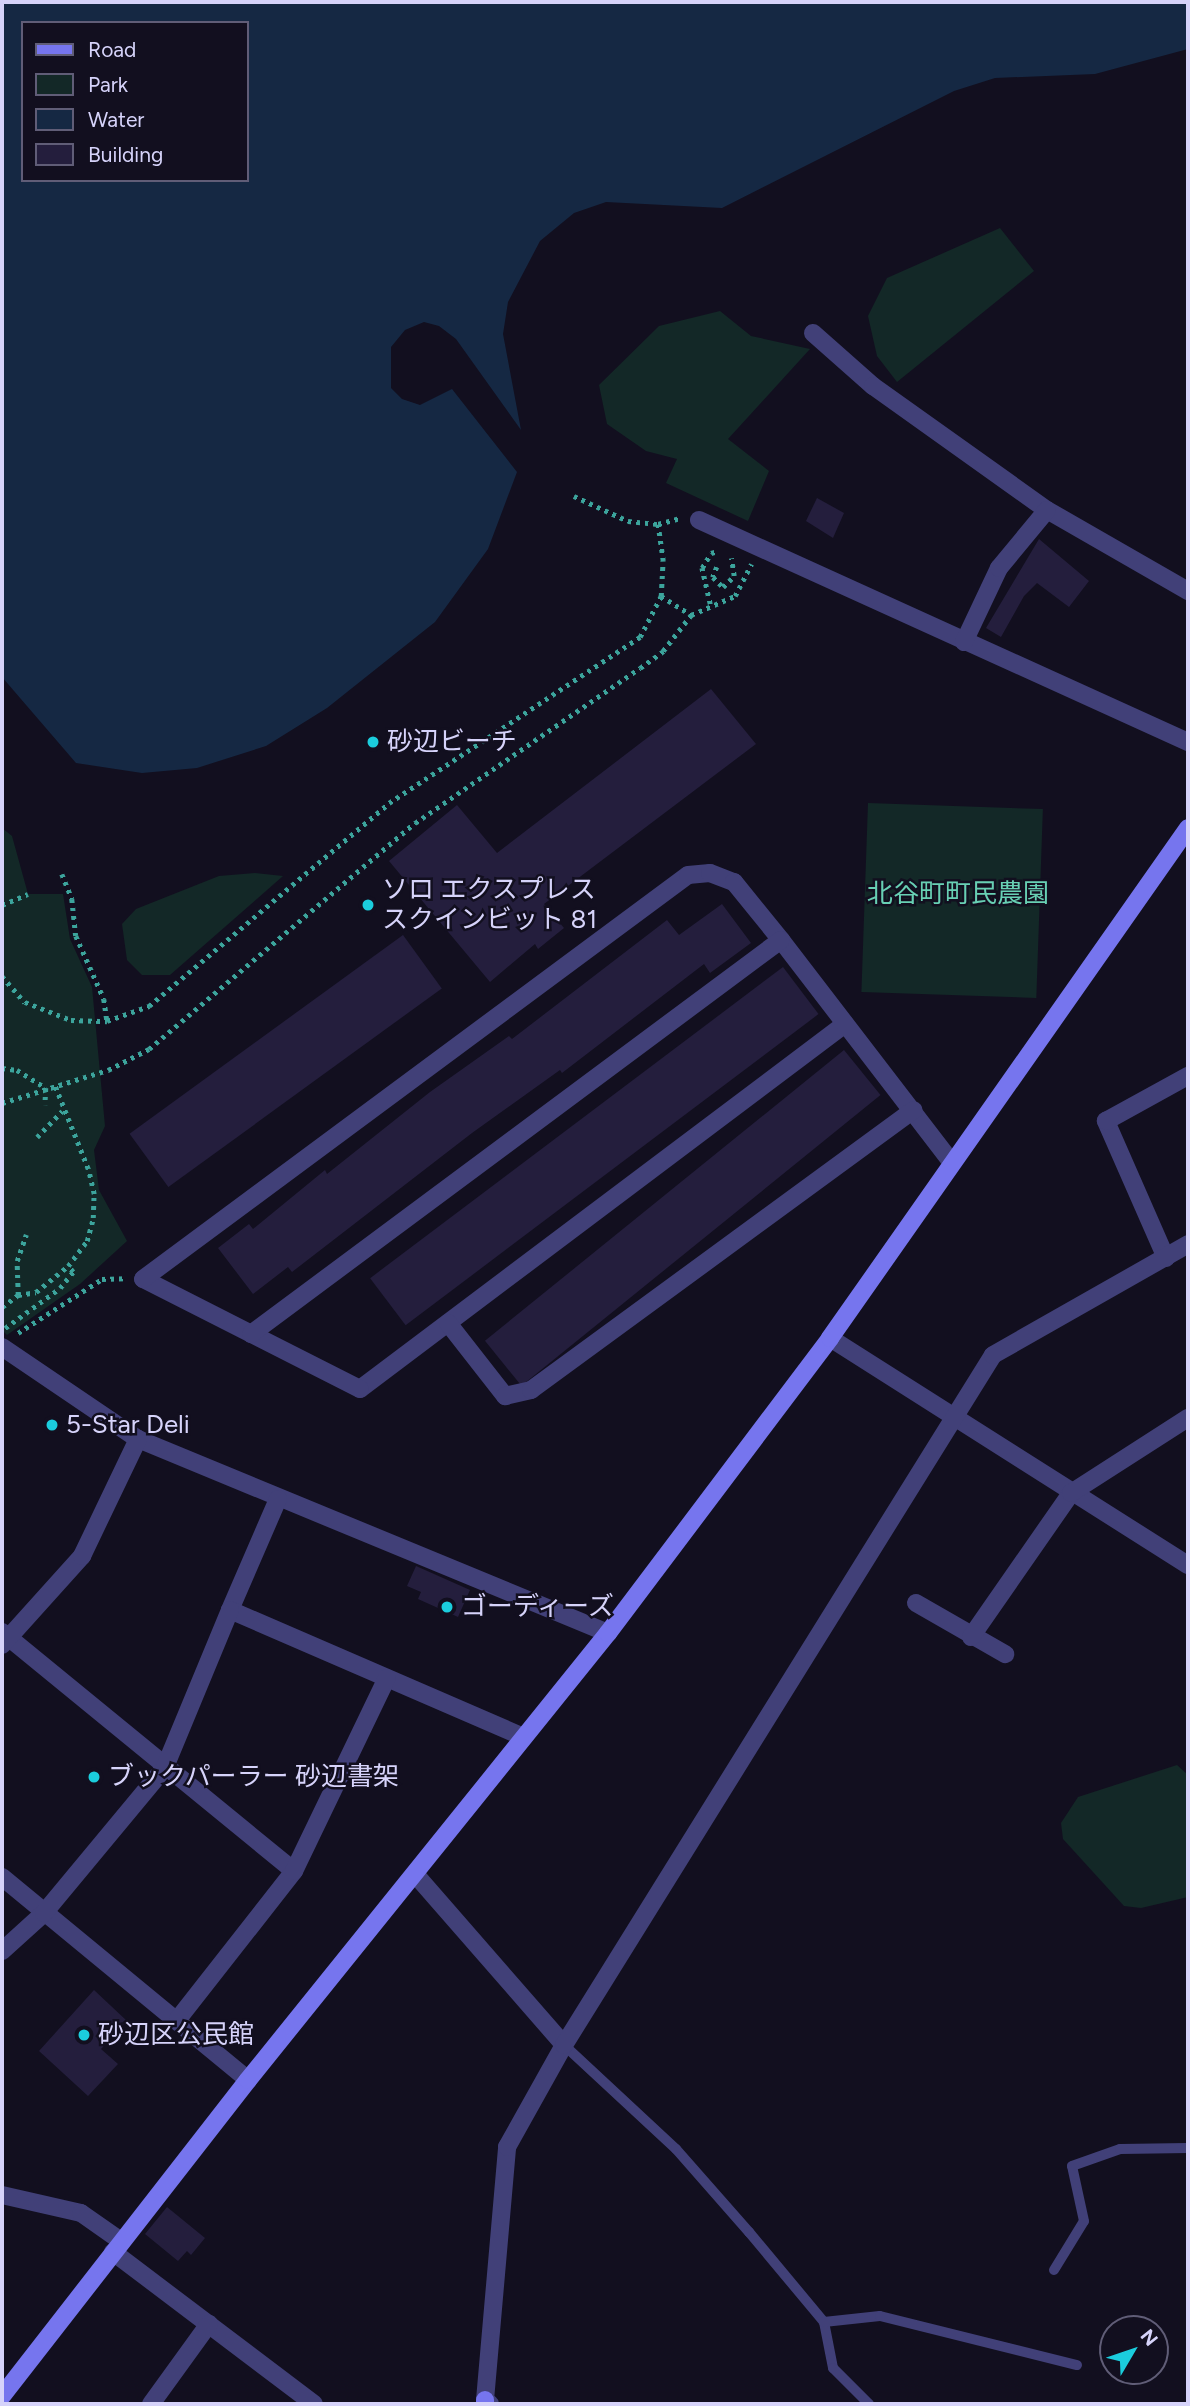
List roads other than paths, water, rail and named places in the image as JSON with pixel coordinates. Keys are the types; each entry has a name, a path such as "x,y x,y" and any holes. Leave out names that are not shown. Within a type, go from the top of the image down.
{"street":[{"path":"813,333 873,386 1047,510 1188,591"},
{"path":"964,642 999,568 1047,510"},
{"path":"699,520 1188,742"},
{"path":"2,2396 248,2080 608,1633 830,1338 1188,830"},
{"path":"845,1024 360,1389 143,1279 688,875 710,873 733,882 781,940 952,1163"},
{"path":"251,1334 781,940"},
{"path":"1166,1258 1107,1121 1188,1076"},
{"path":"449,1323 505,1396 531,1390 913,1110"},
{"path":"486,2403 507,2147 564,2045 955,1421 993,1355 1188,1244"},
{"path":"830,1338 955,1421 1188,1565"},
{"path":"7,1342 138,1439 608,1633"},
{"path":"971,1637 1071,1493 1188,1419"},
{"path":"138,1439 82,1556 4,1638 294,1871"},
{"path":"2,1951 44,1913 165,1767 278,1499"},
{"path":"916,1603 971,1637 1005,1654"},
{"path":"230,1610 523,1737"},
{"path":"178,2020 294,1871 387,1678"},
{"path":"415,1874 564,2045"},
{"path":"2,1877 248,2080"},
{"path":"2,2195 81,2213 209,2324 314,2404"},
{"path":"151,2404 209,2324"}],"lane":[{"path":"564,2045 676,2149 824,2322 833,2368 869,2404"},
{"path":"1054,2270 1084,2221 1072,2166 1120,2149 1188,2148"},
{"path":"824,2322 880,2316 1077,2365"}],"water":[{"path":"2,2 1188,2 1188,49 1095,74 995,78 954,91 722,208 606,202 574,213 540,241 508,302 503,334 521,430 456,339 439,326 424,322 405,330 391,347 391,388 402,399 420,405 452,389 517,472 488,549 435,622 327,708 266,746 197,768 142,773 76,763 2,677"}],"place":[{"name":"砂辺ビーチ","path":"373,742"},
{"name":"ソロ エクスプレス スクインビット 81","path":"368,905"},
{"name":"5-Star Deli","path":"52,1425"},
{"name":"ゴーディーズ","path":"447,1607"},
{"name":"ブックパーラー 砂辺書架","path":"94,1777"},
{"name":"砂辺区公民館","path":"84,2035"}],"park label":[{"name":"北谷町町民農園","path":"958,894"}]}
